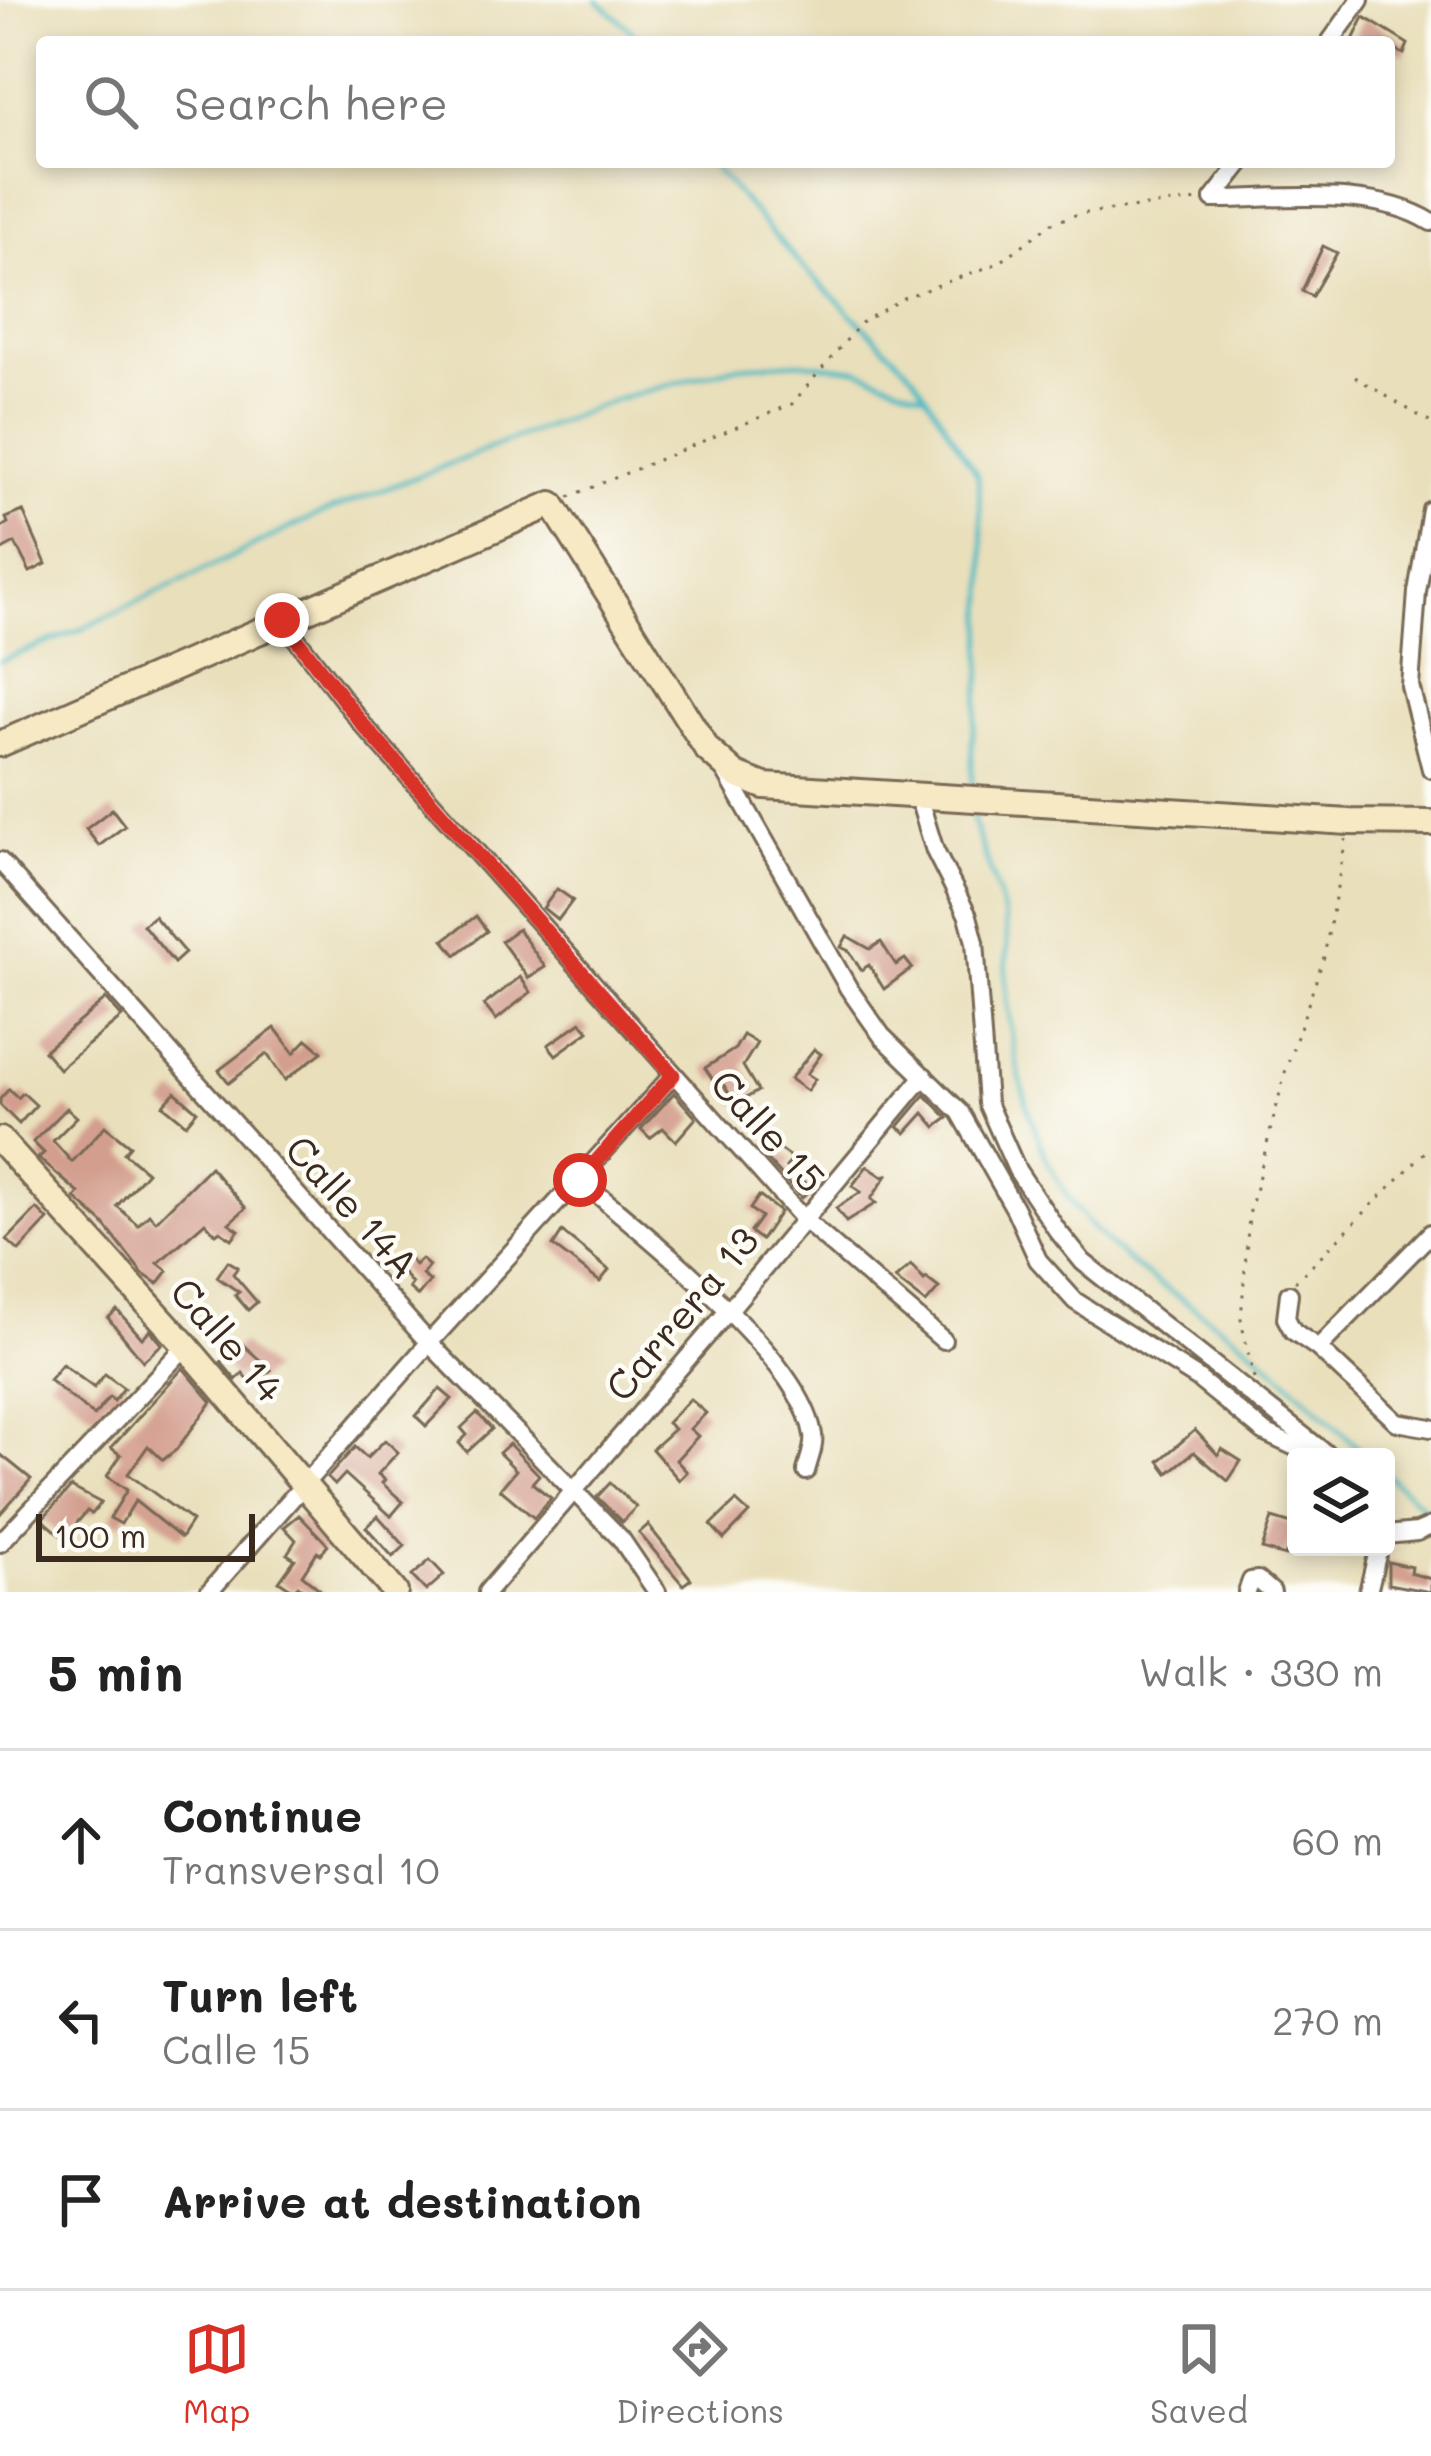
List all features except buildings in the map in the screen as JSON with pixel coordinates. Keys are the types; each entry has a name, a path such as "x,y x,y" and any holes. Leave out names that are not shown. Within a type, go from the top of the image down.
{"street":[{"path":"1334,36 1360,0"},
{"path":"1213,199 1237,168"},
{"path":"1213,199 1372,200 1401,206 1431,222"},
{"path":"0,744 552,504 707,749 736,775 764,786 1431,823"},
{"path":"1431,510 1417,592 1410,686 1431,769"},
{"name":"Calle 15","path":"282,620 363,725 804,1220 943,1340"},
{"path":"718,759 849,988 882,1036 959,1112 1015,1209 1038,1260 1075,1300 1197,1378 1265,1433 1297,1448"},
{"path":"918,796 934,851 968,916 976,942 987,1103 1017,1170 1083,1262 1319,1448"},
{"name":"Calle 14A","path":"0,861 428,1343 621,1539 657,1592"},
{"path":"209,1592 673,1075"},
{"name":"Carrera 13","path":"487,1592 924,1076"},
{"name":"Calle 14","path":"0,1140 186,1346 395,1592"},
{"path":"580,1180 729,1310 803,1401 815,1440 806,1471"},
{"path":"1318,1348 1431,1233"},
{"path":"1289,1294 1286,1318 1293,1331 1318,1348 1396,1421 1431,1428"},
{"path":"0,1543 186,1346"},
{"path":"1368,1592 1377,1556"},
{"path":"1247,1592 1251,1581 1258,1580 1271,1592"}],"path":[{"path":"552,504 792,404 861,323 903,298 999,263 1052,223 1078,214 1213,199"},
{"path":"1355,377 1431,423"},
{"path":"1258,1397 1241,1320 1249,1215 1286,1069 1324,957 1349,822"},
{"path":"1289,1294 1308,1265 1431,1146"}],"waterway":[{"path":"597,0 635,36"},
{"path":"714,168 802,266 913,374 978,476 986,581 972,792"},
{"path":"0,661 82,629 313,517 617,399 739,366 800,362 856,369 928,396"},
{"path":"973,809 1006,929 1006,984 1017,1066 1034,1126 1058,1182 1102,1238 1263,1358 1359,1448"},
{"path":"1395,1482 1431,1514"}],"route":[{"path":"282,620 363,725 673,1075 580,1180"}]}
